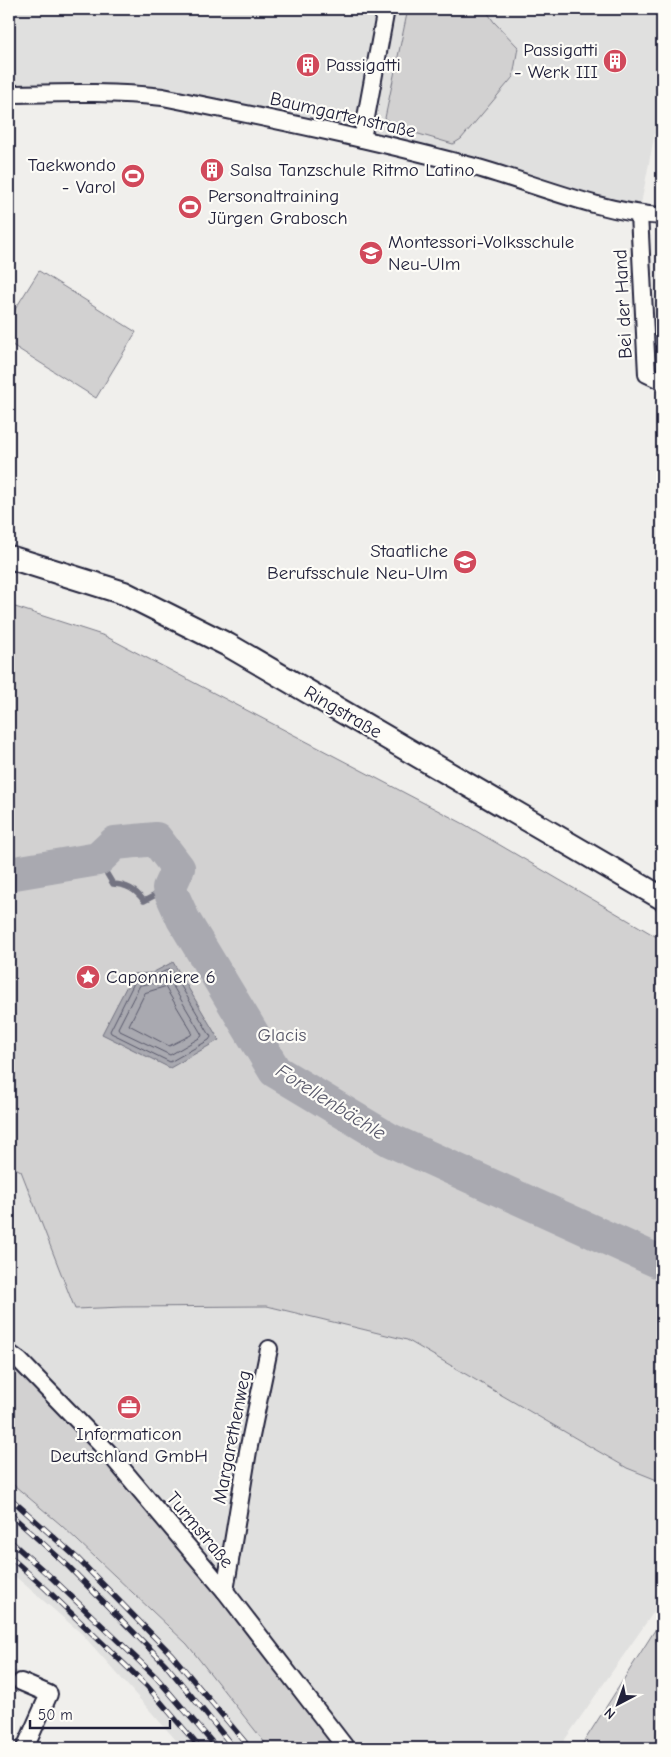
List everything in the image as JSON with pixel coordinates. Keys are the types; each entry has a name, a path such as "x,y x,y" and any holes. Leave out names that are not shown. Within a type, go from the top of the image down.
{"main road":[{"name":"Ringstraße","path":"9,557 124,593 228,645 662,898"}],"street":[{"path":"362,139 386,9"},
{"name":"Baumgartenstraße","path":"9,94 89,93 139,94 164,97 362,139 466,165 563,195 639,214 662,216"},
{"name":"Bei der Hand","path":"639,214 647,374 662,382"},
{"name":"Margarethenweg","path":"225,1591 248,1451 269,1349"},
{"name":"Turmstraße","path":"9,1353 20,1361 108,1452 225,1591 346,1748"},
{"path":"21,1682 49,1694 25,1748"}],"shaded area":[{"path":"9,9 662,9 662,97 639,214 163,97 9,94"},
{"path":"9,1165 21,1171 75,1309 267,1306 407,1340 627,1468 662,1482 662,1600 559,1748 355,1748 259,1622 99,1430 31,1360 9,1343"},
{"path":"9,1481 60,1524 187,1644 269,1748 183,1748 82,1634 9,1571"}],"green space":[{"path":"408,9 485,9 494,22 518,47 513,77 461,139 453,144 391,126 385,118"},
{"path":"39,271 136,332 96,398 9,343 9,319"},
{"name":"Glacis","path":"9,605 105,636 464,824 662,940 662,1482 627,1468 407,1340 267,1306 75,1309 21,1171 9,1165"},
{"path":"9,1363 21,1372 97,1448 196,1567 335,1748 269,1748 187,1644 60,1524 9,1481"},
{"path":"662,1619 662,1748 580,1748"}],"water":[{"path":"173,962 219,1040 170,1068 102,1034 133,974 152,973"}],"waterway":[{"name":"Forellenbächle","path":"9,874 98,859 115,843 156,839 178,868 169,888 183,919 275,1071 390,1140 662,1263"},
{"path":"98,859 113,884 130,888 144,901 169,888"}],"tunnel":[{"path":"9,1677 21,1682"}],"railway":[{"path":"9,1497 77,1558 172,1655 250,1748"},
{"path":"9,1513 68,1566 166,1665 234,1748"},
{"path":"9,1540 156,1677 217,1748"},
{"path":"9,1556 147,1686 200,1748"}],"place":[{"name":"Passigatti - Werk III","path":"615,61"},
{"name":"Passigatti","path":"308,65"},
{"name":"Salsa Tanzschule Ritmo Latino","path":"212,170"},
{"name":"Taekwondo - Varol","path":"133,176"},
{"name":"Personaltraining Jürgen Grabosch","path":"190,207"},
{"name":"Montessori-Volksschule Neu-Ulm","path":"371,253"},
{"name":"Staatliche Berufsschule Neu-Ulm","path":"465,562"},
{"name":"Caponniere 6","path":"88,977"},
{"name":"Informaticon Deutschland GmbH","path":"129,1407"}]}
